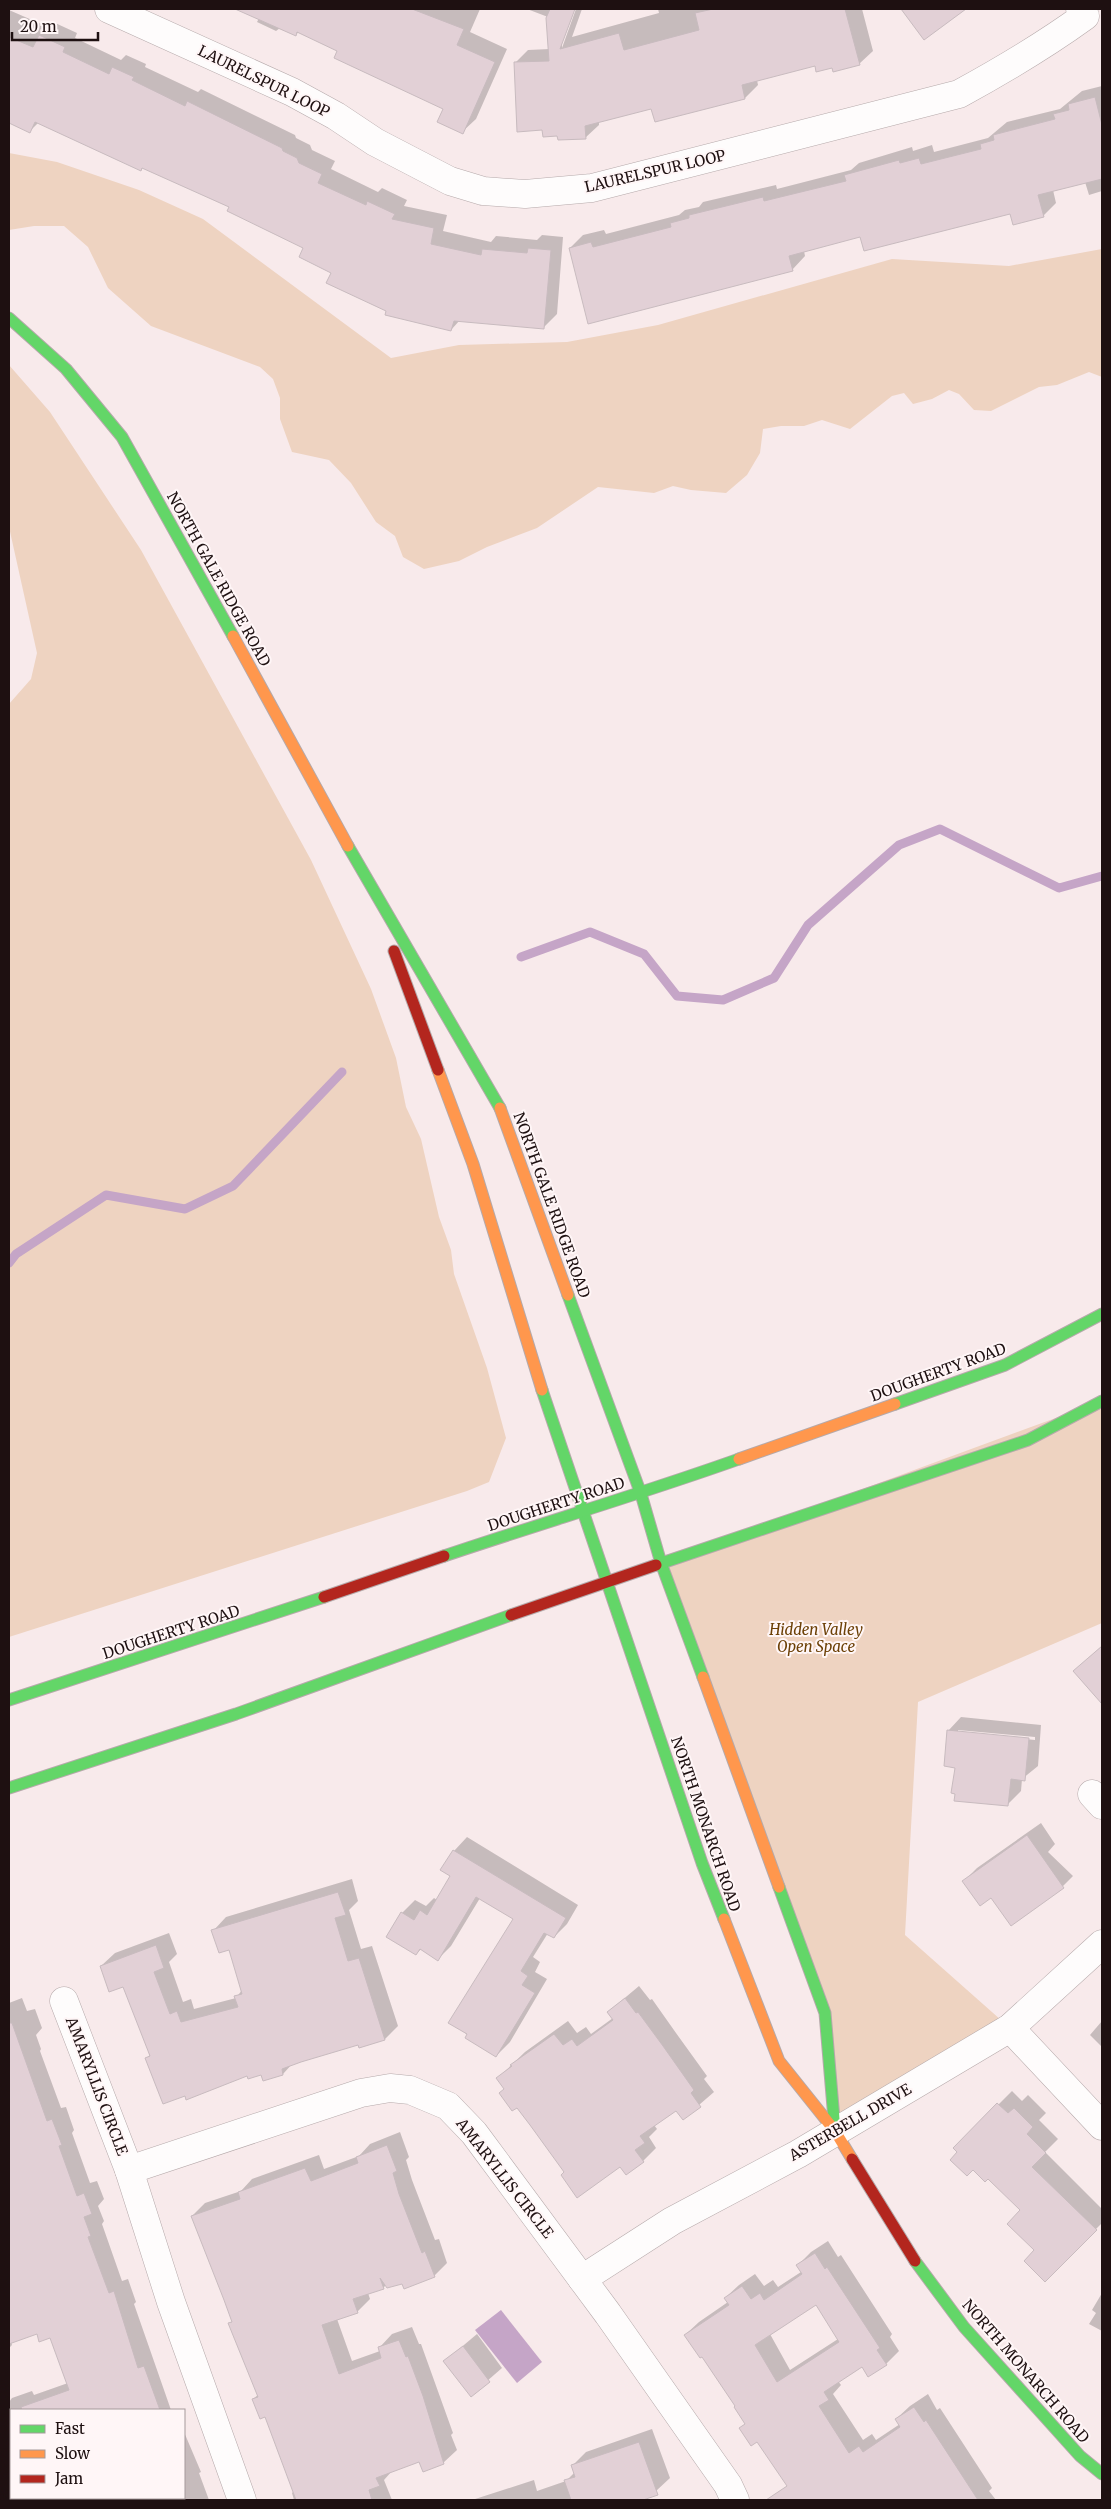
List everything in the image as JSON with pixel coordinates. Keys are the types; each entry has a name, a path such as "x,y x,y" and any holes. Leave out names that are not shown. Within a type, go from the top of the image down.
{"street":[{"name":"LAURELSPUR LOOP","path":"109,9 292,92 336,116 375,142 450,181 483,191 526,194 592,188 959,94 1004,70 1086,16 1080,9"},
{"name":"NORTH GALE RIDGE ROAD","path":"9,318 66,369 122,437 158,498 367,880 500,1108 641,1494 661,1563"},
{"name":"NORTH GALE RIDGE ROAD","path":"367,880 473,1164 549,1414 581,1510"},
{"name":"DOUGHERTY ROAD","path":"9,1700 218,1633 581,1510 641,1494 1005,1366 1102,1314"},
{"path":"9,1788 236,1714 607,1581 1028,1440 1102,1401"},
{"name":"NORTH MONARCH ROAD","path":"581,1510 607,1581 702,1863 779,2062 835,2131 912,2256 964,2327 1080,2456 1102,2474"},
{"name":"NORTH MONARCH ROAD","path":"661,1563 825,2013 835,2131"},
{"name":"ASTERBELL DRIVE","path":"582,2279 672,2221 798,2154 1010,2028 1102,1944"},
{"name":"AMARYLLIS CIRCLE","path":"64,2001 129,2170 171,2302 242,2500"},
{"path":"1010,2028 1102,2126"},
{"name":"AMARYLLIS CIRCLE","path":"129,2170 361,2093 390,2088 410,2090 448,2106 474,2133 582,2279 723,2477 735,2500"}],"green space":[{"path":"9,153 57,162 139,190 203,219 391,358 459,345 567,342 658,325 892,259 1009,266 1102,249 1102,377 1089,372 1057,385 1039,387 991,411 974,410 959,394 949,390 932,399 913,404 904,393 892,396 850,429 822,420 804,426 781,426 763,429 760,453 747,475 726,493 691,490 673,486 654,493 598,487 537,528 487,547 459,561 424,569 403,557 395,536 376,522 351,483 329,460 292,452 280,419 280,398 273,379 260,367 151,326 108,288 88,247 64,226 34,226 9,230"},
{"path":"9,365 50,412 141,550 311,860 371,989 396,1058 406,1107 421,1139 439,1217 451,1250 454,1274 487,1368 506,1438 489,1482 467,1491 9,1637 9,704 31,679 37,653 9,527"},
{"name":"Hidden Valley Open Space","path":"1102,1401 1102,1623 918,1702 905,1935 1010,2028 835,2131 825,2013 661,1563"}],"shaded area":[{"path":"501,2310 542,2362 517,2383 475,2330"}],"building":[{"path":"235,9 412,9 464,29 457,45 495,62 463,134 437,122 443,109 334,58 337,51 297,32 296,36"},
{"path":"550,9 575,9 560,49 619,33 624,50 699,30 695,13 713,9 845,9 860,65 833,72 832,68 816,72 815,66 742,85 745,99 655,122 651,109 585,126 586,139 558,140 557,136 543,137 542,130 517,132 514,62 549,61 546,18"},
{"path":"901,9 966,9 924,40"},
{"path":"39,35 65,47 63,52 109,74 112,67 134,77 132,80 185,106 187,101 282,148 283,151 297,158 299,163 322,174 318,183 366,205 367,201 395,214 392,219 434,228 431,244 481,255 482,249 527,253 528,248 551,250 544,329 454,321 451,331 385,315 386,311 326,283 331,273 299,257 303,248 227,211 229,207 142,168 141,171 35,122 30,133 9,123 9,37 33,47"},
{"path":"1095,97 1102,125 1102,179 1038,195 1044,217 1013,225 1010,214 864,251 860,237 789,256 793,271 588,324 569,248 591,242 593,247 671,227 670,223 689,218 689,215 763,197 764,201 846,181 844,175 899,160 900,163 919,158 921,164 981,149 980,144 994,140 993,135 1055,119 1053,114 1069,110 1068,104"},
{"path":"1102,1646 1102,1704 1073,1671"},
{"path":"947,1730 1029,1738 1025,1781 1011,1779 1008,1806 954,1801 955,1794 951,1793 955,1768 944,1766"},
{"path":"1027,1835 1064,1888 1011,1926 991,1898 980,1906 962,1881"},
{"path":"453,1850 566,1918 554,1938 544,1933 521,1971 528,1976 522,1985 535,1993 496,2057 465,2038 467,2034 448,2023 513,1919 476,1897 438,1961 420,1949 416,1955 386,1937 401,1912 414,1920 420,1910 427,1915 450,1876 440,1870"},
{"path":"338,1892 346,1915 335,1918 348,1961 359,1958 385,2040 359,2048 358,2045 301,2062 282,2069 283,2075 263,2081 261,2075 248,2079 247,2076 186,2100 185,2096 163,2104 145,2058 150,2056 123,1987 109,1992 100,1966 156,1945 164,1968 154,1972 170,2014 177,2011 181,2022 238,2007 234,1996 242,1994 229,1950 219,1953 211,1930"},
{"path":"625,1998 636,2013 638,2012 694,2090 691,2093 701,2107 683,2120 676,2111 640,2136 645,2143 635,2150 644,2162 626,2175 620,2167 577,2198 561,2175 564,2172 530,2125 517,2108 512,2111 499,2093 504,2089 496,2078 512,2066 510,2065 554,2034 563,2045 572,2039 577,2046 613,2020 607,2012"},
{"path":"9,2023 12,2023 47,2121 52,2119 62,2145 59,2146 77,2196 84,2193 92,2214 84,2217 91,2236 88,2237 109,2293 114,2291 138,2368 144,2366 160,2409 22,2409 21,2407 69,2390 50,2338 39,2342 37,2334 9,2344"},
{"path":"997,2103 1008,2113 1014,2108 1033,2127 1027,2134 1046,2153 1032,2167 1097,2230 1045,2282 1024,2261 1034,2250 1007,2224 1020,2210 988,2179 985,2182 973,2170 967,2176 950,2160 957,2152 953,2148"},
{"path":"387,2145 397,2171 393,2173 399,2194 422,2253 425,2251 435,2277 404,2289 402,2284 387,2288 380,2278 384,2289 353,2299 358,2313 322,2325 339,2374 381,2358 378,2347 399,2340 406,2357 408,2356 423,2396 444,2464 423,2472 419,2462 376,2478 380,2486 369,2490 372,2500 296,2500 265,2417 260,2419 252,2399 258,2397 228,2323 232,2322 191,2216 240,2199 238,2192 305,2168 311,2181 358,2163 356,2157"},
{"path":"815,2253 825,2269 827,2267 880,2348 877,2350 887,2365 868,2377 862,2367 824,2392 829,2400 819,2406 849,2453 859,2446 863,2452 900,2427 895,2419 914,2407 924,2422 926,2420 978,2500 766,2500 787,2486 757,2442 751,2446 739,2428 745,2424 735,2406 702,2357 700,2358 684,2335 729,2305 724,2298 742,2286 751,2299 760,2293 764,2300 802,2274 796,2265","holes":["816,2305 839,2342 777,2382 755,2345"]},
{"path":"463,2346 490,2382 471,2397 443,2361"},
{"path":"639,2442 658,2495 643,2500 571,2500 564,2480 575,2477 571,2465"}],"waterway":[{"path":"521,957 590,932 644,954 677,996 723,1000 774,978 808,925 899,845 940,829 1059,888 1102,876"},
{"path":"9,1263 16,1254 106,1195 185,1209 233,1186 342,1072"}],"traffic: fast":[{"path":"9,318 66,369 122,437 233,636"},
{"path":"348,846 500,1108"},
{"path":"568,1295 641,1494 661,1563 703,1677"},
{"path":"895,1404 1005,1365 1102,1314"},
{"path":"542,1390 702,1863 724,1919"},
{"path":"656,1565 1028,1440 1102,1401"},
{"path":"444,1556 739,1459"},
{"path":"9,1700 324,1597"},
{"path":"9,1788 236,1714 511,1615"},
{"path":"779,1887 825,2013 835,2131"},
{"path":"915,2261 964,2327 1080,2456 1102,2474"}],"traffic: slow":[{"path":"233,636 348,846"},
{"path":"438,1070 473,1164 542,1390"},
{"path":"500,1108 568,1295"},
{"path":"739,1459 895,1404"},
{"path":"703,1677 779,1887"},
{"path":"724,1919 779,2061 835,2131 852,2159"}],"traffic: jam":[{"path":"394,951 438,1070"},
{"path":"324,1597 444,1556"},
{"path":"511,1615 656,1565"},
{"path":"852,2159 915,2261"}]}
